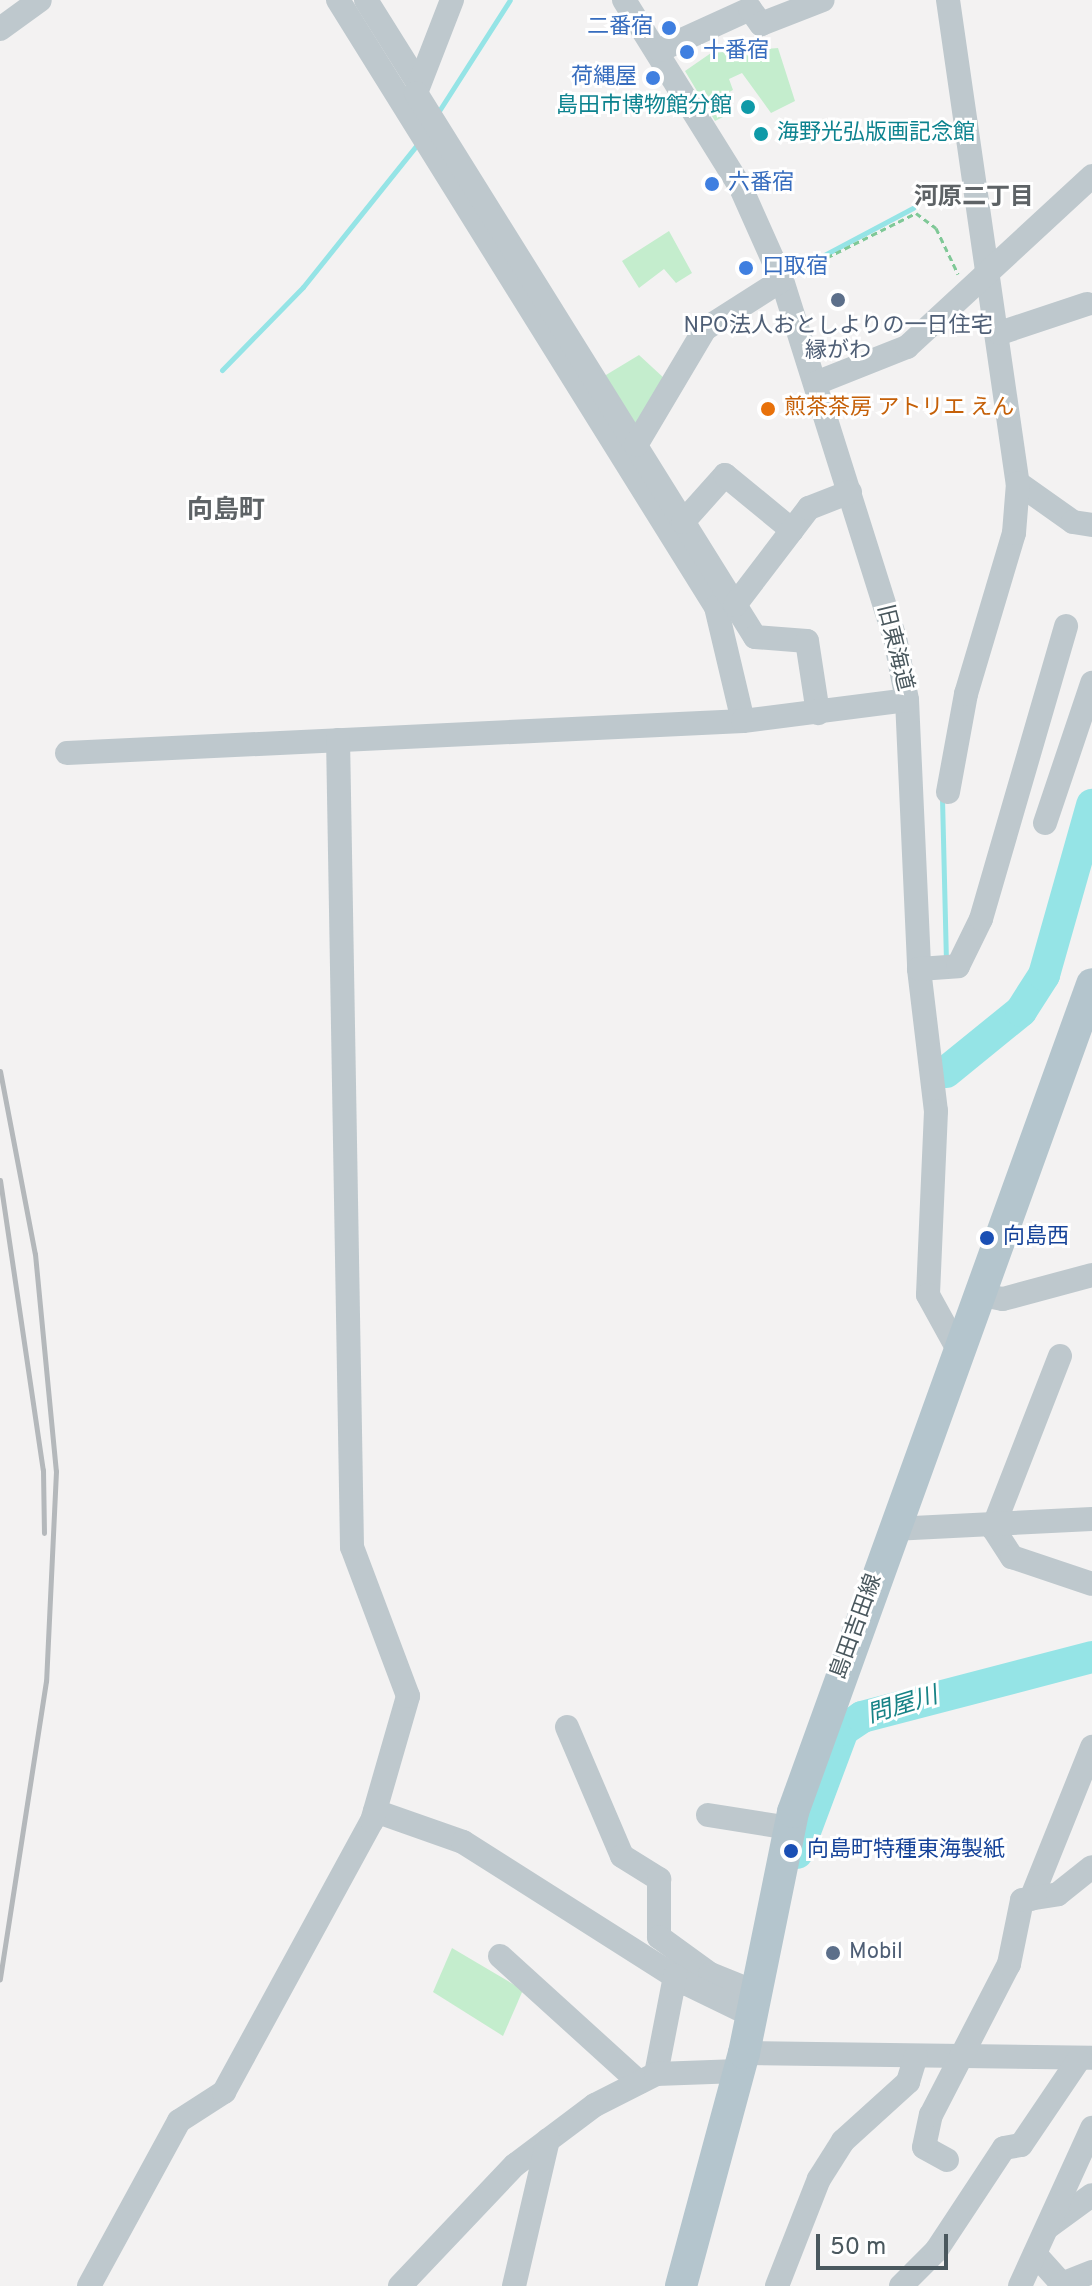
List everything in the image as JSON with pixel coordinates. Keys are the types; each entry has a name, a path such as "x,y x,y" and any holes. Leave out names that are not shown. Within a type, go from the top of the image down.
{"main road":[{"name":"島田吉田線","path":"681,2286 742,2062 789,1828 956,1346 1083,1036 1092,984"}],"street":[{"path":"0,29 40,0"},
{"path":"338,0 716,607 743,721"},
{"path":"366,0 418,83"},
{"path":"452,0 416,93 755,637 807,641 818,713"},
{"path":"660,50 750,9 761,24 823,0"},
{"path":"948,0 988,316 1000,333 1018,483 1014,533 966,694 948,792"},
{"name":"旧東海道","path":"630,2 741,188 782,280 850,492 907,700 919,969 938,1148 928,1295 956,1346"},
{"path":"816,383 907,347 1092,176"},
{"path":"636,445 705,329 782,280"},
{"path":"1000,333 1087,304"},
{"path":"683,522 725,475 792,530"},
{"path":"1018,483 1073,522 1092,525"},
{"path":"735,605 809,508 850,492"},
{"path":"919,969 958,966 981,919 1066,626"},
{"path":"1045,823 1092,683"},
{"path":"67,753 743,721 907,700"},
{"path":"1045,700 1083,711"},
{"path":"89,2286 179,2121 224,2092 375,1811 408,1696 352,1547 338,740"},
{"path":"977,1294 1003,1299 1092,1275"},
{"path":"993,1528 1060,1356"},
{"path":"893,1529 993,1528 1092,1519"},
{"path":"993,1528 1012,1557 1092,1584"},
{"path":"567,1727 622,1856 659,1879 659,1937 753,2004"},
{"path":"1031,1899 1092,1747"},
{"path":"375,1811 463,1842 675,1976 753,2004"},
{"path":"708,1815 789,1828"},
{"path":"947,2160 924,2147 958,2056 1009,1964 1022,1900 1058,1894 1092,1867"},
{"path":"500,1956 648,2078"},
{"path":"648,2078 675,1976"},
{"path":"777,2286 819,2179 843,2141 908,2082 916,2056"},
{"path":"400,2286 451,2228 548,2140 648,2078 742,2062 916,2056 1086,2058"},
{"path":"901,2286 936,2251 1004,2148 1021,2145 1086,2058"},
{"path":"1020,2286 1092,2128"},
{"path":"514,2286 548,2140"},
{"path":"1048,2227 1092,2195"},
{"path":"1035,2254 1062,2284 1092,2272"}],"path":[{"path":"782,280 916,213 936,228 967,293"}],"green space":[{"path":"778,48 795,101 771,113 742,73 729,79 733,90 722,96 731,113 715,121 685,71 711,53"},
{"path":"669,231 692,273 676,283 664,269 639,288 622,261"},
{"path":"639,355 665,379 634,433 601,378"},
{"path":"452,1948 523,1990 503,2036 433,1992"}],"waterway":[{"path":"437,114 510,0"},
{"path":"222,370 303,287 419,142"},
{"path":"794,271 913,208"},
{"path":"942,798 946,957"},
{"path":"946,1072 1021,1011 1044,975 1092,805"},
{"name":"問屋川","path":"797,1853 843,1730 862,1717 1092,1657"}],"railway":[{"path":"0,1071 35,1254 56,1471 46,1681 0,1979"},
{"path":"0,1180 43,1470 44,1533"}],"place":[{"name":"二番宿","path":"669,28"},
{"name":"十番宿","path":"687,52"},
{"name":"荷縄屋","path":"653,78"},
{"name":"島田市博物館分館","path":"748,107"},
{"name":"海野光弘版画記念館","path":"761,134"},
{"name":"六番宿","path":"712,184"},
{"name":"口取宿","path":"746,268"},
{"name":"NPO法人おとしよりの一日住宅 縁がわ","path":"838,300"},
{"name":"煎茶茶房 アトリエ えん","path":"768,409"},
{"name":"向島西","path":"987,1238"},
{"name":"向島町特種東海製紙","path":"791,1851"},
{"name":"Mobil","path":"833,1953"}],"district":[{"name":"河原二丁目","path":"974,199"},
{"name":"向島町","path":"226,512"}]}
